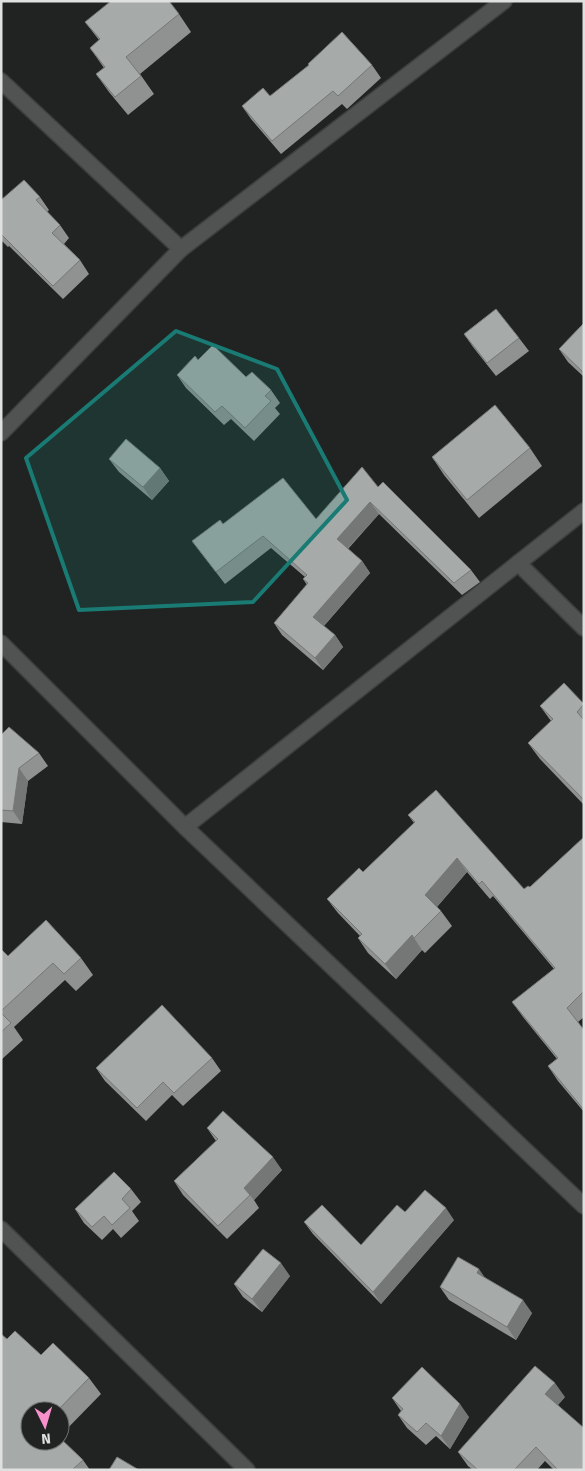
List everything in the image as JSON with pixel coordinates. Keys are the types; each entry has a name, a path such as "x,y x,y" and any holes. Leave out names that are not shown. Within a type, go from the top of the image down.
{"street":[{"path":"1,433 181,249 504,1"},
{"path":"1,81 181,249"},
{"path":"185,827 584,511"},
{"path":"518,563 584,628"},
{"path":"1,643 185,827 584,1206"},
{"path":"1,1229 247,1470"}],"highlighted area":[{"path":"176,331 277,369 347,500 253,602 79,610 26,458"}],"building":[{"path":"111,1 169,1 179,14 126,57 141,76 115,97 96,74 105,67 90,48 100,39 85,22"},
{"path":"342,32 372,65 338,96 333,91 272,141 242,106 263,88 270,96 309,65"},
{"path":"24,180 40,197 36,200 60,225 52,233 80,260 53,286 1,234 1,200"},
{"path":"496,309 519,338 487,363 464,334"},
{"path":"584,323 584,373 559,349"},
{"path":"213,345 246,377 252,372 271,390 265,396 271,401 245,428 222,406 215,412 177,375 195,356 198,360"},
{"path":"495,405 530,448 467,500 432,457"},
{"path":"126,439 160,468 143,487 109,459"},
{"path":"362,467 378,487 383,482 471,570 454,583 370,502 337,539 362,561 313,617 335,635 315,658 274,623 308,583 303,579 307,575 263,536 216,572 192,541 220,520 223,524 283,478 316,519"},
{"path":"564,683 584,704 577,712 584,720 584,800 528,743 553,719 540,706"},
{"path":"9,727 39,753 19,768 13,811 1,810 1,735"},
{"path":"436,790 524,889 528,886 530,887 584,837 584,991 567,1008 584,1030 584,1110 548,1066 558,1058 512,1002 555,968 482,881 479,884 457,858 425,895 441,911 414,938 412,935 385,964 358,938 362,934 327,899 359,868 363,872 415,822 408,815"},
{"path":"46,920 81,958 64,974 53,963 1,1011 1,949 8,956"},
{"path":"162,1005 212,1058 174,1093 163,1082 137,1108 96,1068"},
{"path":"1,1013 11,1023 1,1032"},
{"path":"223,1111 273,1157 244,1188 250,1195 218,1226 174,1181 218,1139 207,1128"},
{"path":"114,1172 131,1189 122,1199 130,1208 112,1225 104,1216 92,1227 75,1209"},
{"path":"425,1190 446,1208 373,1292 304,1222 322,1205 361,1245 397,1205 405,1212"},
{"path":"263,1249 281,1263 252,1299 234,1284"},
{"path":"458,1257 479,1269 477,1273 523,1300 507,1327 440,1287"},
{"path":"15,1331 41,1355 53,1343 89,1378 67,1401 20,1401 20,1451 70,1451 70,1448 83,1460 72,1470 1,1470 1,1334 7,1339"},
{"path":"535,1366 555,1383 545,1394 584,1428 584,1470 558,1470 536,1447 514,1470 478,1470 458,1452"},
{"path":"422,1367 460,1404 441,1436 426,1423 417,1432 398,1415 403,1409 392,1398"},
{"path":"117,1457 139,1470 109,1470"}]}
